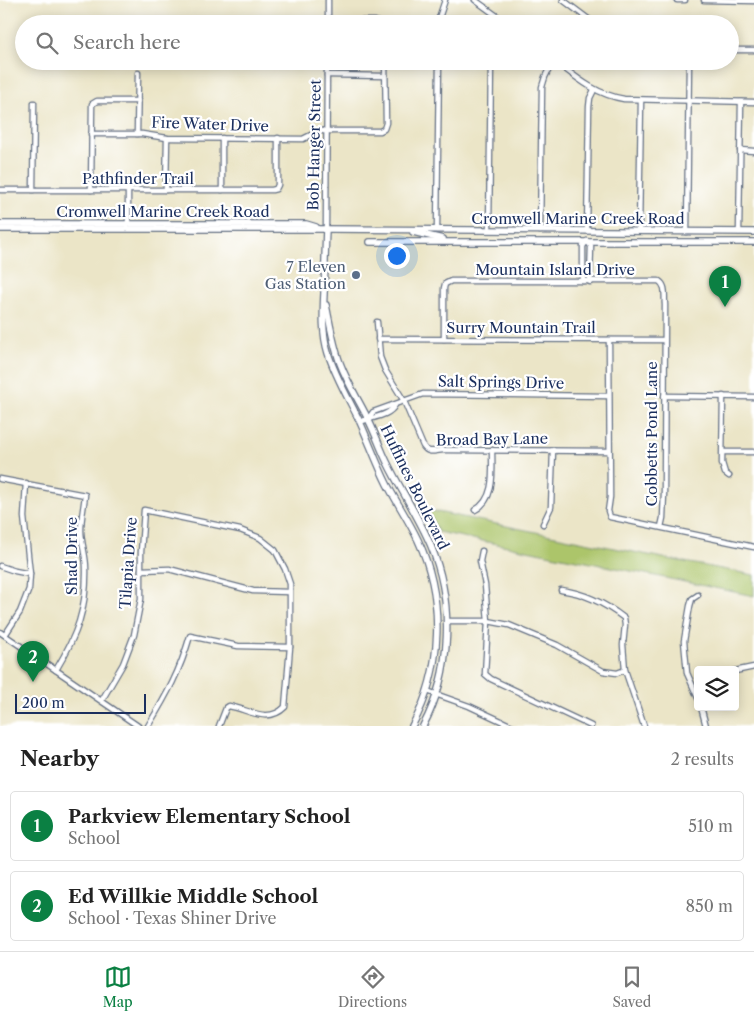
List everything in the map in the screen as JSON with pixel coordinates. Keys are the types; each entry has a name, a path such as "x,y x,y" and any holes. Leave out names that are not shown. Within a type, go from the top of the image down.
{"main road":[{"name":"Cromwell Marine Creek Road","path":"0,224 306,224 326,229"},
{"name":"Cromwell Marine Creek Road","path":"0,229 754,232"},
{"name":"Huffines Boulevard","path":"326,229 323,324 334,372 418,541 428,565 434,592 437,638 436,657 427,691 412,726"},
{"name":"Cromwell Marine Creek Road","path":"403,230 453,241"},
{"path":"587,231 587,241"},
{"path":"739,232 739,242"},
{"name":"Cromwell Marine Creek Road","path":"370,242 754,242"},
{"name":"Huffines Boulevard","path":"324,294 332,337 340,363 387,462 432,547 440,574 447,621 447,639 443,667 436,694 423,726"}],"street":[{"path":"328,0 328,15"},
{"path":"440,15 445,0"},
{"path":"475,0 495,15"},
{"path":"563,0 583,15"},
{"path":"677,0 685,0"},
{"path":"704,0 754,1"},
{"path":"739,50 754,50"},
{"name":"Bob Hanger Street","path":"326,229 327,70"},
{"path":"327,75 385,76 385,70"},
{"path":"437,230 439,70"},
{"path":"489,230 491,70"},
{"path":"540,231 542,87 544,77 548,70"},
{"path":"566,70 594,90 612,97 641,100 754,102"},
{"path":"687,232 689,70"},
{"path":"138,72 138,134"},
{"name":"Fire Water Drive","path":"91,134 138,134 166,138 305,138 317,131 380,131 386,123 385,76"},
{"path":"587,231 589,107 590,98 594,90"},
{"path":"639,231 641,100"},
{"path":"91,190 91,107 93,103 97,101 138,101"},
{"path":"739,232 741,102"},
{"path":"33,190 34,103"},
{"path":"166,138 166,190"},
{"path":"222,138 222,190"},
{"name":"Pathfinder Trail","path":"0,190 272,190 276,189 278,185 278,138"},
{"path":"740,150 754,151"},
{"path":"128,190 128,224"},
{"path":"583,281 583,246 587,241 591,246 590,282"},
{"name":"Mountain Island Drive","path":"444,339 444,288 448,282 456,280 659,281 664,287 664,340"},
{"name":"Broad Bay Lane","path":"377,322 380,357 404,401 423,446 427,451 608,451"},
{"name":"Surry Mountain Trail","path":"378,339 664,340"},
{"path":"609,340 608,451 610,497 608,511 610,517 754,547"},
{"name":"Cobbetts Pond Lane","path":"661,528 664,493 664,340"},
{"name":"Salt Springs Drive","path":"360,422 368,419 373,412 388,405 395,405 423,394 608,396"},
{"path":"664,396 754,397"},
{"path":"723,396 723,468 728,476"},
{"path":"475,510 481,507 487,500 492,477 492,450"},
{"path":"543,524 551,508 553,450"},
{"path":"723,452 754,452"},
{"path":"0,479 26,483 24,517 30,574 29,589 20,612 5,635"},
{"name":"Shad Drive","path":"26,483 85,495 81,528 86,566 85,594 80,622 71,644 56,670"},
{"name":"Tilapia Drive","path":"102,700 122,664 134,635 141,599 144,510 240,530 260,538 275,550 286,569 290,592"},
{"path":"482,551 480,561 485,585 488,621 485,674 491,679 590,726"},
{"path":"0,566 30,574"},
{"path":"141,570 169,569 253,591 290,592 290,646 285,707 278,714 267,717 229,706 226,708 219,726"},
{"path":"561,590 577,592 624,618 626,625 623,645 625,670 644,726"},
{"path":"694,690 685,663 685,631 692,599 698,595"},
{"path":"447,621 488,621 509,625 557,645 603,671 617,672 625,670"},
{"path":"0,632 138,726"},
{"path":"148,726 172,686 183,662 190,636 238,646 290,646"},
{"path":"739,670 754,667"},
{"path":"690,681 694,680"},
{"path":"427,691 469,706 512,726"},
{"path":"702,711 706,726"}],"green space":[{"path":"428,510 754,575 754,596 438,532"}],"place":[{"name":"7 Eleven Gas Station","path":"356,275"},
{"name":"Parkview Elementary School","path":"725,307"},
{"name":"Ed Willkie Middle School","path":"33,682"}]}
